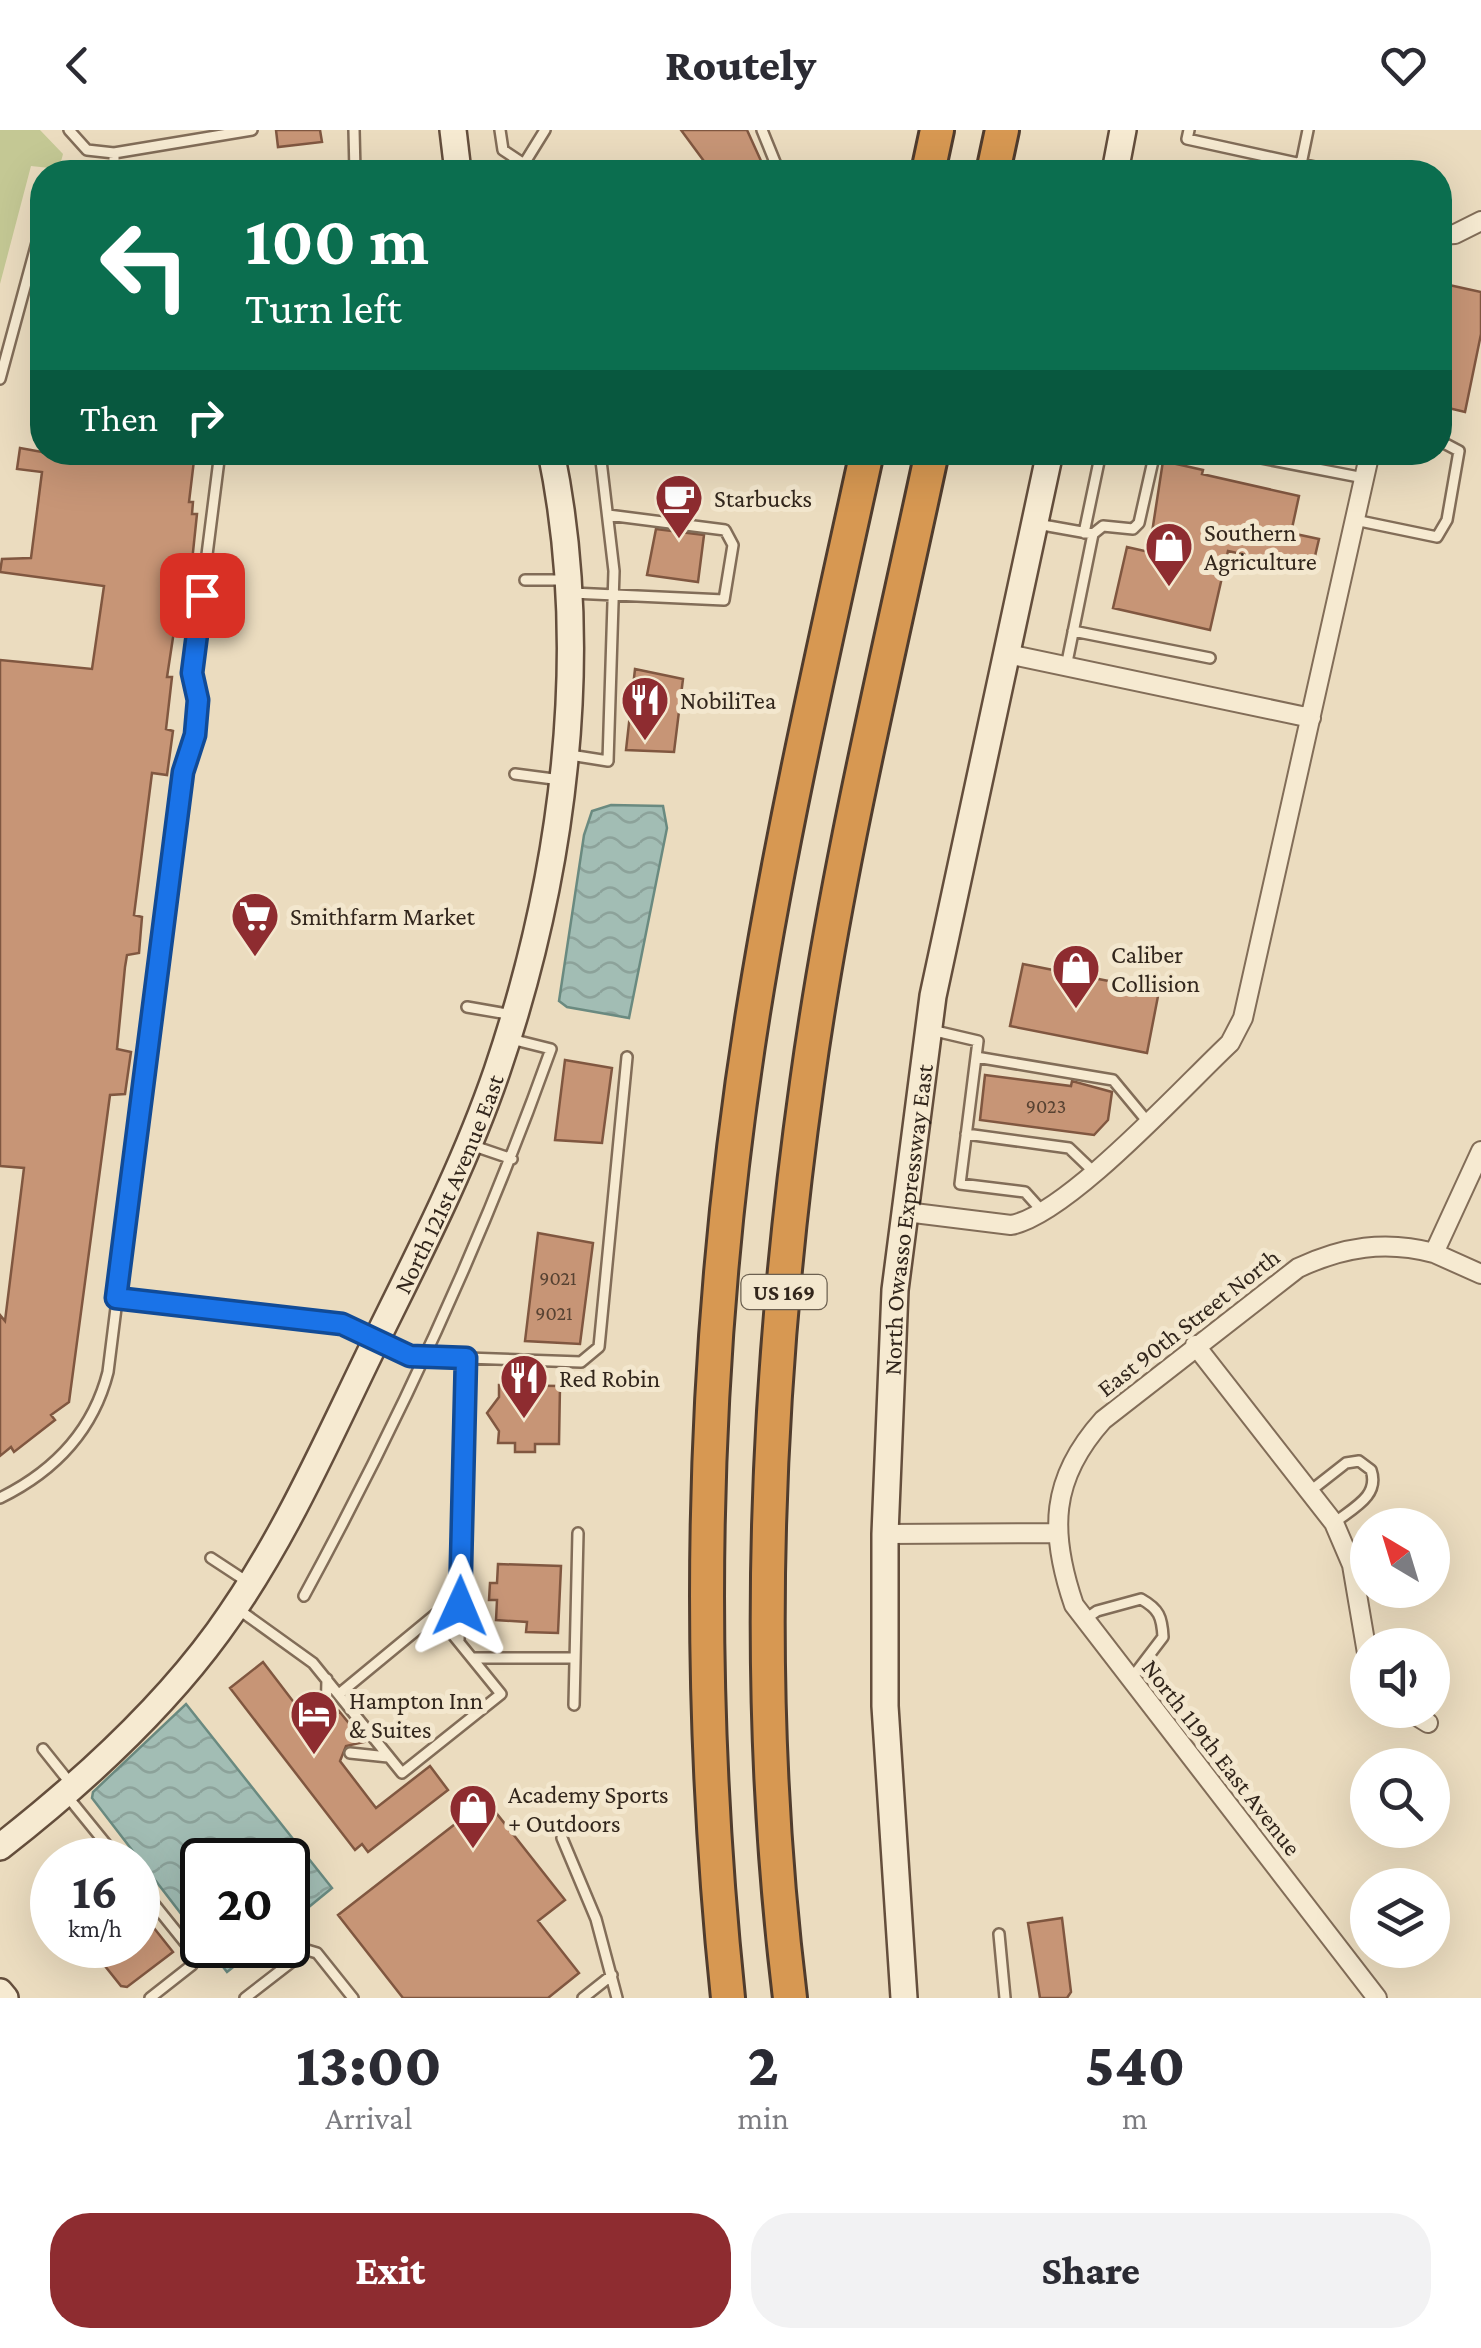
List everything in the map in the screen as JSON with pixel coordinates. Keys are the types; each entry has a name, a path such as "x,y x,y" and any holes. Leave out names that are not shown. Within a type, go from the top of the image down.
{"highway":[{"path":"931,160 937,130"},
{"path":"996,160 1002,130"},
{"name":"US 169","path":"728,1998 712,1822 707,1608 709,1471 724,1249 747,1051 775,881 864,465"},
{"name":"US 169","path":"790,1998 781,1896 771,1663 776,1400 787,1253 806,1084 829,945 929,465"}],"street":[{"path":"454,130 457,160"},
{"path":"1117,160 1123,130"},
{"path":"1452,234 1481,221"},
{"name":"North 121st Avenue East","path":"0,1846 167,1692 251,1584 288,1522 469,1144 510,1027 544,890 562,767 571,659 563,509 555,465"},
{"name":"North Owasso Expressway East","path":"904,1998 885,1706 886,1534 896,1290 928,1030 1047,465"},
{"path":"906,1212 1011,1225 1043,1212 1093,1171 1230,1043 1244,1018 1367,465"},
{"path":"1008,654 1310,718"},
{"path":"1434,1254 1481,1151"},
{"name":"East 90th Street North","path":"1055,1533 1063,1482 1085,1440 1195,1345 1298,1268 1334,1252 1387,1245 1434,1254 1481,1274"},
{"path":"1195,1345 1334,1524 1352,1565 1363,1628"},
{"path":"886,1534 1055,1533"},
{"name":"North 119th East Avenue","path":"1055,1533 1060,1565 1084,1620 1377,1998"},
{"path":"0,1992 5,1998"}],"lane":[{"path":"69,130 88,150 114,153 252,130"},
{"path":"354,130 355,160"},
{"path":"500,130 503,150 514,160"},
{"path":"527,160 545,130"},
{"path":"762,130 774,160"},
{"path":"1189,130 1187,140 1282,160"},
{"path":"1302,160 1308,130"},
{"path":"114,153 114,160"},
{"path":"0,379 30,268"},
{"path":"1355,520 1437,537 1447,520 1460,451 1452,447"},
{"path":"0,1498 64,1455 93,1416 108,1372 183,772 195,735 198,700 192,673 218,465"},
{"path":"514,774 608,760 614,593 602,465"},
{"path":"1066,666 1100,465"},
{"path":"1034,523 1089,533 1102,526 1126,532 1139,523 1152,465"},
{"path":"1297,465 1364,478"},
{"path":"525,580 614,593 724,600 733,545 724,530 608,515"},
{"path":"1073,631 1210,658"},
{"path":"304,1596 422,1356 512,1159 551,1049 467,1007"},
{"path":"928,1030 978,1041 960,1184 1025,1192 1043,1212"},
{"path":"116,1298 342,1324 410,1356 581,1362 599,1347 627,1057"},
{"path":"976,1057 1113,1080 1147,1121"},
{"path":"966,1134 1069,1148 1093,1171"},
{"path":"469,1144 512,1159"},
{"path":"459,1642 466,1358"},
{"path":"1309,1492 1346,1464 1359,1462 1370,1470 1374,1485 1371,1493 1334,1524"},
{"path":"574,1706 578,1533"},
{"path":"211,1558 251,1584"},
{"path":"1084,1620 1097,1611 1140,1599 1154,1606 1162,1618 1163,1637 1130,1679"},
{"path":"235,1607 313,1662 402,1773 501,1694 436,1614 340,1694"},
{"path":"472,1658 575,1658"},
{"path":"326,1721 327,1679"},
{"path":"43,1749 103,1838"},
{"path":"350,1753 388,1757"},
{"path":"562,1838 596,1920 617,1998"},
{"path":"150,1998 192,1965 195,1955 160,1911"},
{"path":"999,1934 1005,1998"},
{"path":"245,1998 307,1950 317,1952 354,1998"},
{"path":"583,1998 612,1975"}],"green space":[{"path":"0,130 40,130 63,154 61,160 30,160 0,284"}],"water":[{"path":"611,805 663,806 667,828 629,1018 567,1007 559,1001 584,835 592,811"},
{"path":"186,1704 292,1838 180,1838 180,1912 160,1886 160,1838 123,1838 92,1798 93,1792"},
{"path":"310,1860 332,1888 310,1906"}],"building":[{"path":"276,130 320,130 322,142 278,147"},
{"path":"681,130 747,130 761,160 703,160"},
{"path":"1452,286 1481,292 1481,334 1465,412 1452,409"},
{"path":"20,448 30,450 30,465 193,465 189,502 193,502 192,514 197,514 191,571 186,571 181,585 167,677 172,677 166,729 173,731 167,775 152,773 134,915 142,917 139,953 127,955 125,967 117,1049 131,1052 125,1094 110,1095 69,1402 51,1415 55,1420 14,1452 11,1447 0,1456 0,1315 5,1321 24,1168 0,1166 0,660 92,669 104,586 0,572 2,559 31,558 42,472 17,469"},
{"path":"1162,465 1203,470 1202,474 1299,496 1291,533 1319,539 1312,569 1228,551 1210,630 1113,608 1127,547 1149,552"},
{"path":"656,529 704,535 698,582 647,575"},
{"path":"635,669 683,679 674,752 626,750"},
{"name":"Caliber Collision","path":"1023,964 1159,991 1147,1053 1010,1026"},
{"path":"565,1060 612,1068 602,1143 555,1140"},
{"path":"985,1075 1071,1086 1072,1081 1112,1092 1108,1120 1094,1135 980,1120"},
{"path":"538,1233 593,1243 580,1344 525,1341"},
{"name":"Red Robin","path":"499,1385 560,1386 559,1444 535,1444 535,1452 515,1452 515,1443 498,1443 499,1431 487,1413 499,1397"},
{"path":"498,1564 561,1566 558,1633 526,1632 527,1622 496,1620 497,1600 489,1600 490,1583 497,1583"},
{"name":"Hampton Inn & Suites","path":"263,1662 315,1730 331,1728 339,1711 364,1742 346,1746 340,1761 376,1808 430,1766 448,1790 368,1852 362,1844 355,1850 230,1688"},
{"name":"Academy Sports + Outdoors","path":"486,1800 565,1900 538,1921 579,1973 548,1998 403,1998 338,1915"},
{"path":"1062,1918 1071,1992 1067,1998 1040,1998 1028,1923"},
{"path":"160,1936 173,1952 160,1962"},
{"path":"107,1968 152,1968 127,1987 121,1986"}],"place":[{"name":"Starbucks","path":"679,540"},
{"name":"Southern Agriculture","path":"1169,588"},
{"name":"NobiliTea","path":"645,742"},
{"name":"Smithfarm Market","path":"255,958"},
{"name":"Caliber Collision","path":"1076,1010"},
{"name":"Red Robin","path":"524,1420"},
{"name":"Hampton Inn & Suites","path":"314,1756"},
{"name":"Academy Sports + Outdoors","path":"473,1850"}],"route":[{"path":"202,595 192,673 198,700 195,735 183,772 116,1298 342,1324 410,1356 466,1358 460,1606"}]}
